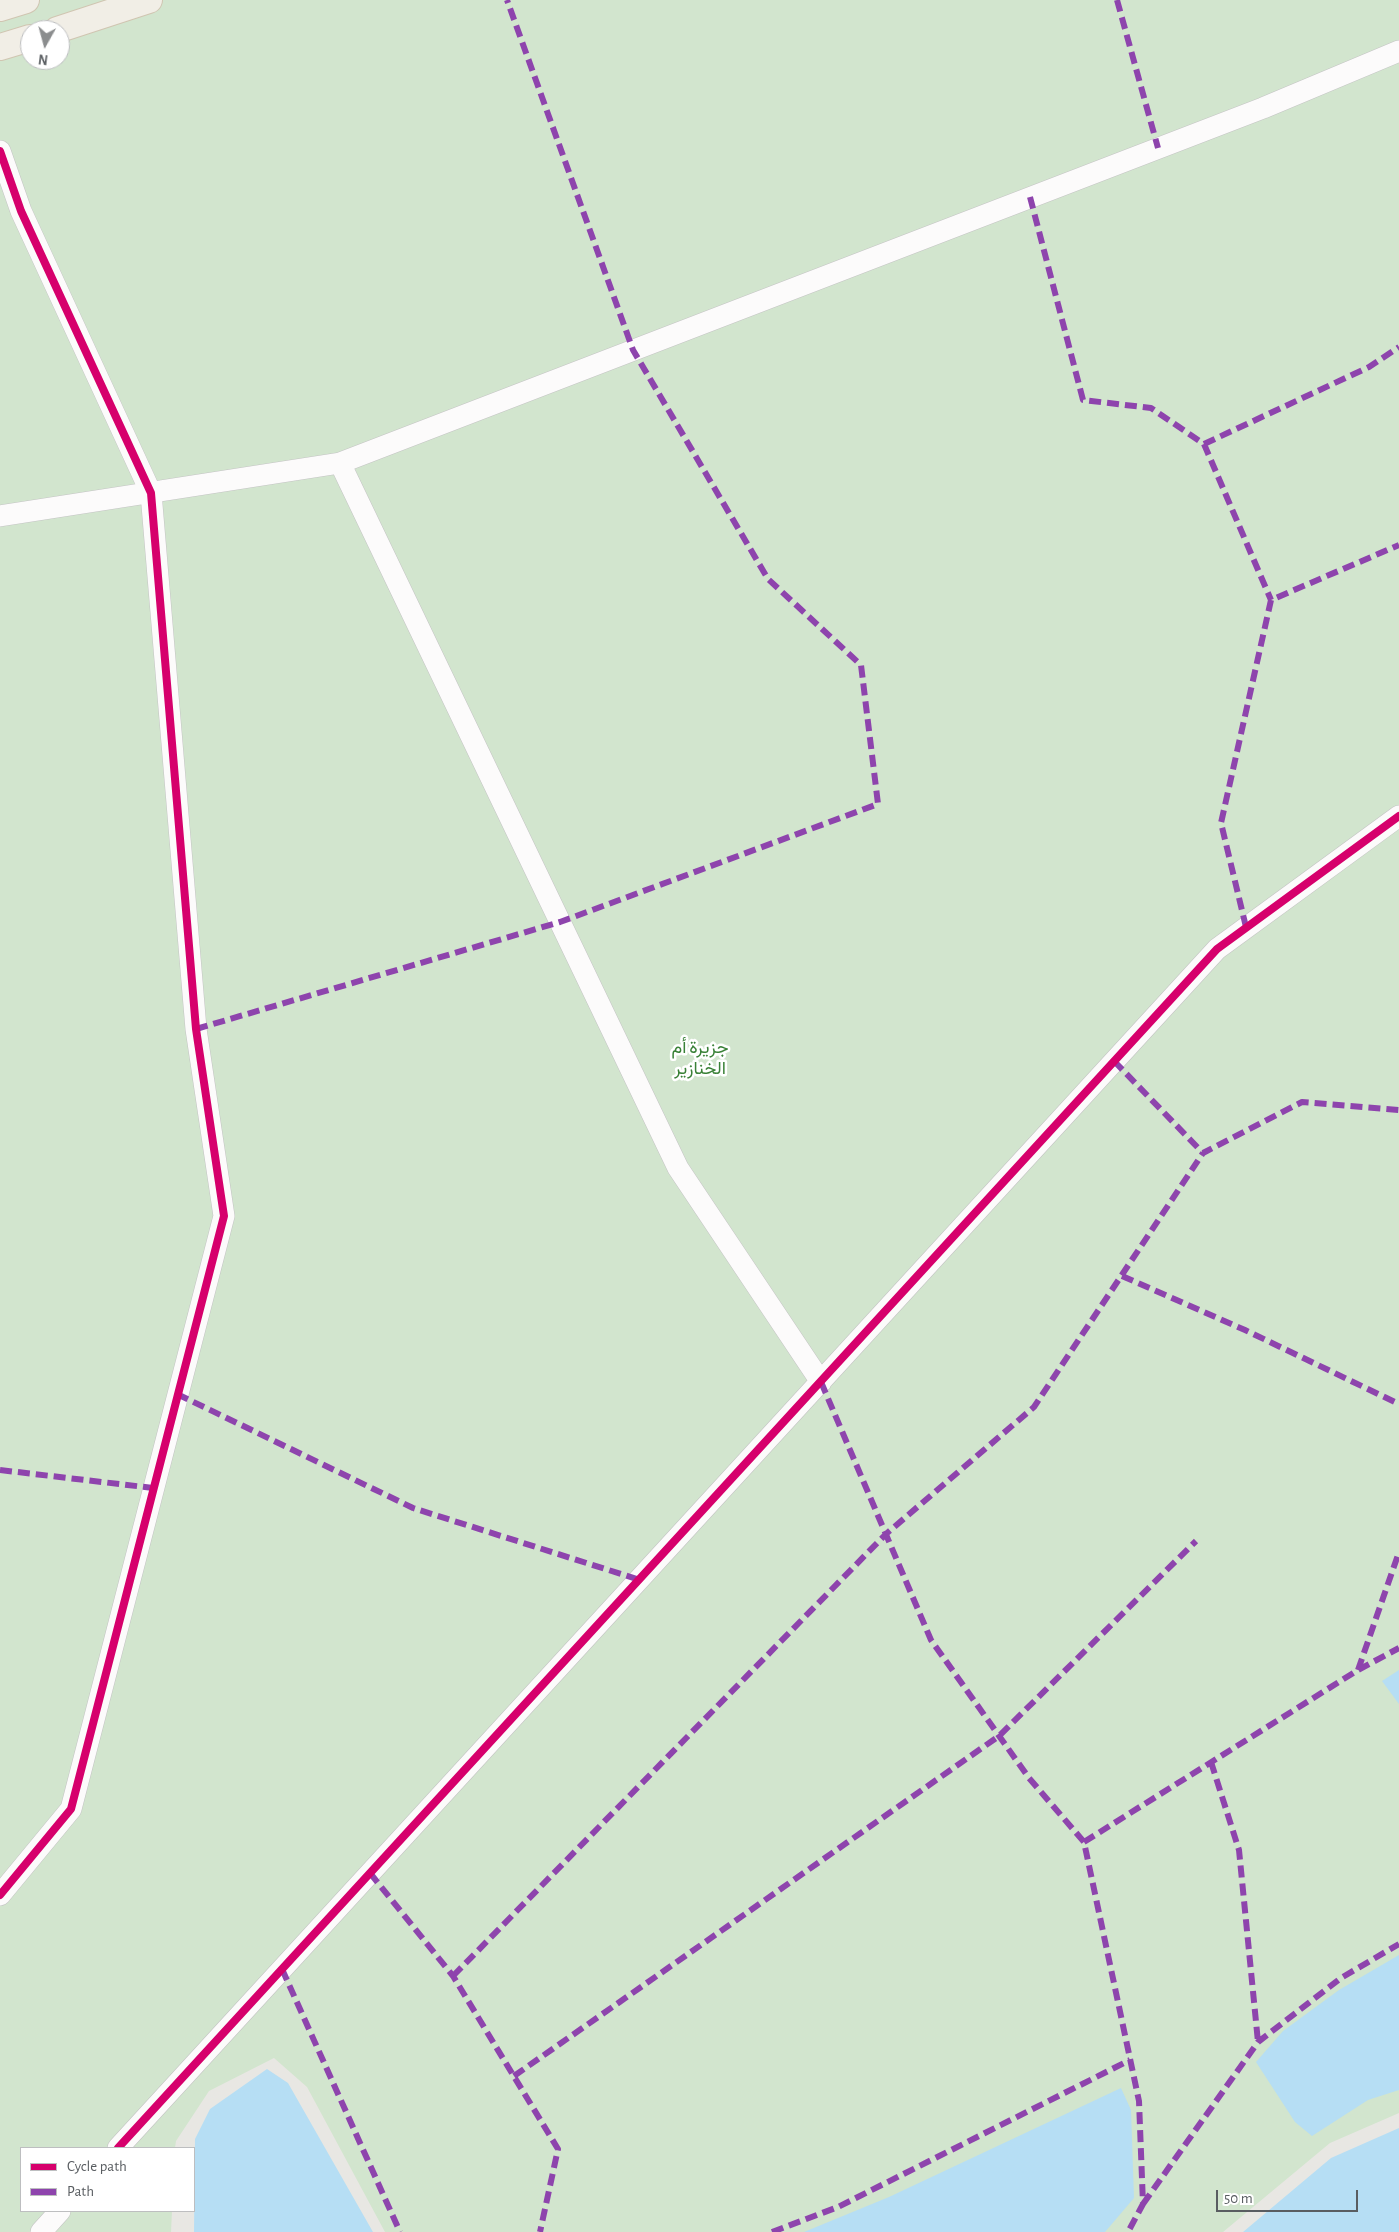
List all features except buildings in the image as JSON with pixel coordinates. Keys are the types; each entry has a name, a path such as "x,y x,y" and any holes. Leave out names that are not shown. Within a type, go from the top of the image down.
{"main road":[{"path":"0,8 26,0"},
{"path":"70,26 149,0"},
{"path":"0,47 20,41"}],"street":[{"path":"0,516 340,463 1263,108 1399,50"},
{"path":"0,151 21,211 151,493 196,1029 224,1216 71,1809 0,1895"},
{"path":"340,463 678,1168 821,1382"},
{"path":"119,2147 1217,949 1399,816"},
{"path":"41,2232 59,2212"}],"green space":[{"name":"جزيرة أم الخنازير","path":"0,0 1399,0 1399,2113 1330,2143 1223,2232 385,2232 307,2087 274,2058 209,2091 176,2141 175,2147 20,2147 20,2212 172,2212 171,2232 0,2232"}],"water":[{"path":"1399,1670 1399,1704 1382,1681"},
{"path":"1399,1955 1399,2090 1368,2100 1312,2136 1295,2122 1256,2062 1283,2031 1339,1990"},
{"path":"267,2069 288,2083 373,2232 194,2232 195,2139 210,2109"},
{"path":"1121,2088 1131,2110 1134,2198 1105,2232 804,2232 889,2197"},
{"path":"1399,2128 1399,2232 1243,2232 1331,2158"}],"marked path":[{"path":"196,1029 560,922 878,804 861,665 768,579 633,350 507,0"},
{"path":"1117,0 1158,148"},
{"path":"1030,197 1083,400 1151,408 1204,444 1271,600"},
{"path":"1204,444 1369,367 1399,347"},
{"path":"1246,927 1221,823 1271,600 1399,545"},
{"path":"1114,1061 1203,1153 1302,1102 1399,1110"},
{"path":"453,1976 886,1534 1034,1407 1203,1153"},
{"path":"1122,1276 1245,1330 1399,1404"},
{"path":"821,1382 931,1640 1029,1778 1084,1842 1139,2101 1143,2204 1128,2232"},
{"path":"177,1394 413,1508 640,1580"},
{"path":"0,1470 153,1488"},
{"path":"514,2076 999,1736 1196,1541"},
{"path":"1358,1670 1399,1552"},
{"path":"1084,1842 1358,1670 1399,1648"},
{"path":"1211,1762 1239,1850 1258,2042"},
{"path":"370,1873 453,1976 558,2149 540,2232"},
{"path":"1143,2204 1258,2042 1341,1978 1399,1944"},
{"path":"282,1969 400,2232"},
{"path":"772,2232 838,2207 1130,2060"}],"cycle path":[{"path":"0,151 21,211 151,493 196,1029 224,1216 71,1809 0,1895"},
{"path":"119,2147 1217,949 1399,816"}]}
